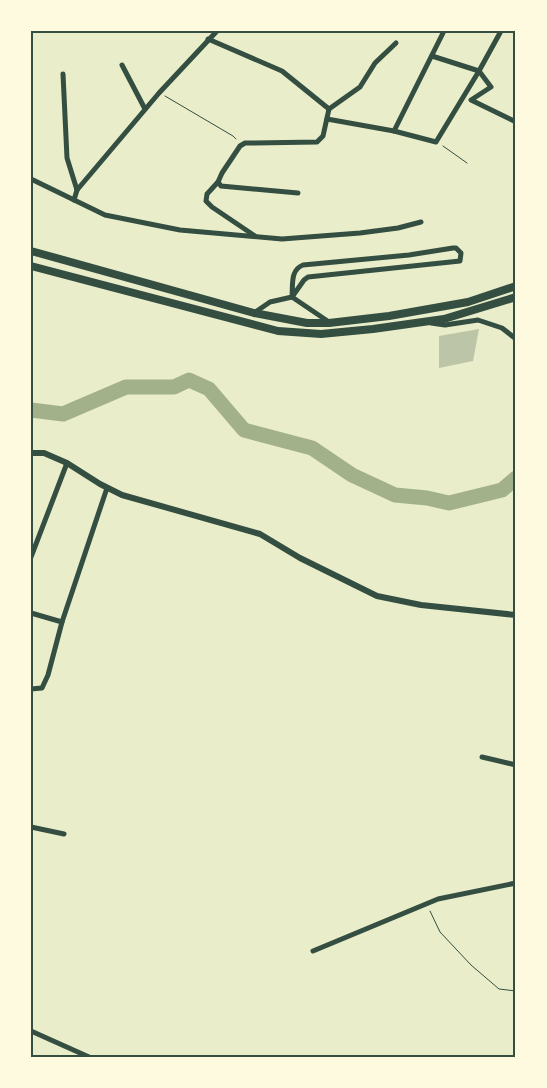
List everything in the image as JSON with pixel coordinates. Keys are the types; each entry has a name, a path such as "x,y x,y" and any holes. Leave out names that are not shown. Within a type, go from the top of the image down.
{"main road":[{"path":"31,251 254,313 307,323 329,323 389,316 468,302 516,286"},
{"path":"31,266 278,331 321,334 344,333 444,319 516,297"}],"street":[{"path":"74,200 77,190 159,93 217,31"},
{"path":"394,132 444,31"},
{"path":"327,119 436,142 501,31"},
{"path":"208,39 282,71 329,109"},
{"path":"258,238 206,201 207,194 218,182 240,146 252,143 317,142 323,136 329,109 360,87 375,63 396,43"},
{"path":"432,56 479,71 491,87 471,100 514,120 516,112"},
{"path":"122,65 145,110"},
{"path":"62,74 67,158 77,190"},
{"path":"31,179 105,215 142,224 180,230 258,238 298,238 360,233 398,228 421,222"},
{"path":"218,182 221,186 298,193"},
{"path":"254,313 270,302 292,297 308,277 460,260 461,255 456,248 408,255 304,265 298,267 294,272 292,297"},
{"path":"450,249 450,261"},
{"path":"408,255 410,266"},
{"path":"342,260 343,272"},
{"path":"292,297 329,323"},
{"path":"426,322 445,325 478,320 502,328 516,338"},
{"path":"31,453 44,452 122,495 260,534 300,558 377,596 421,605 516,615"},
{"path":"31,557 67,463"},
{"path":"31,689 42,688 48,675 62,622 107,488"},
{"path":"31,613 62,622"},
{"path":"482,757 516,765"},
{"path":"31,827 64,834"},
{"path":"313,951 438,899 516,882"},
{"path":"31,1031 89,1057"}],"path":[{"path":"159,93 233,136 240,146"},
{"path":"436,142 467,163"},
{"path":"426,904 440,932 471,965 500,989 516,991"}],"building":[{"path":"479,329 473,361 439,368 439,336"}],"waterway":[{"path":"31,410 63,414 126,387 174,387 189,380 209,389 244,430 312,448 352,475 395,495 427,498 449,503 502,490 516,478"}]}
